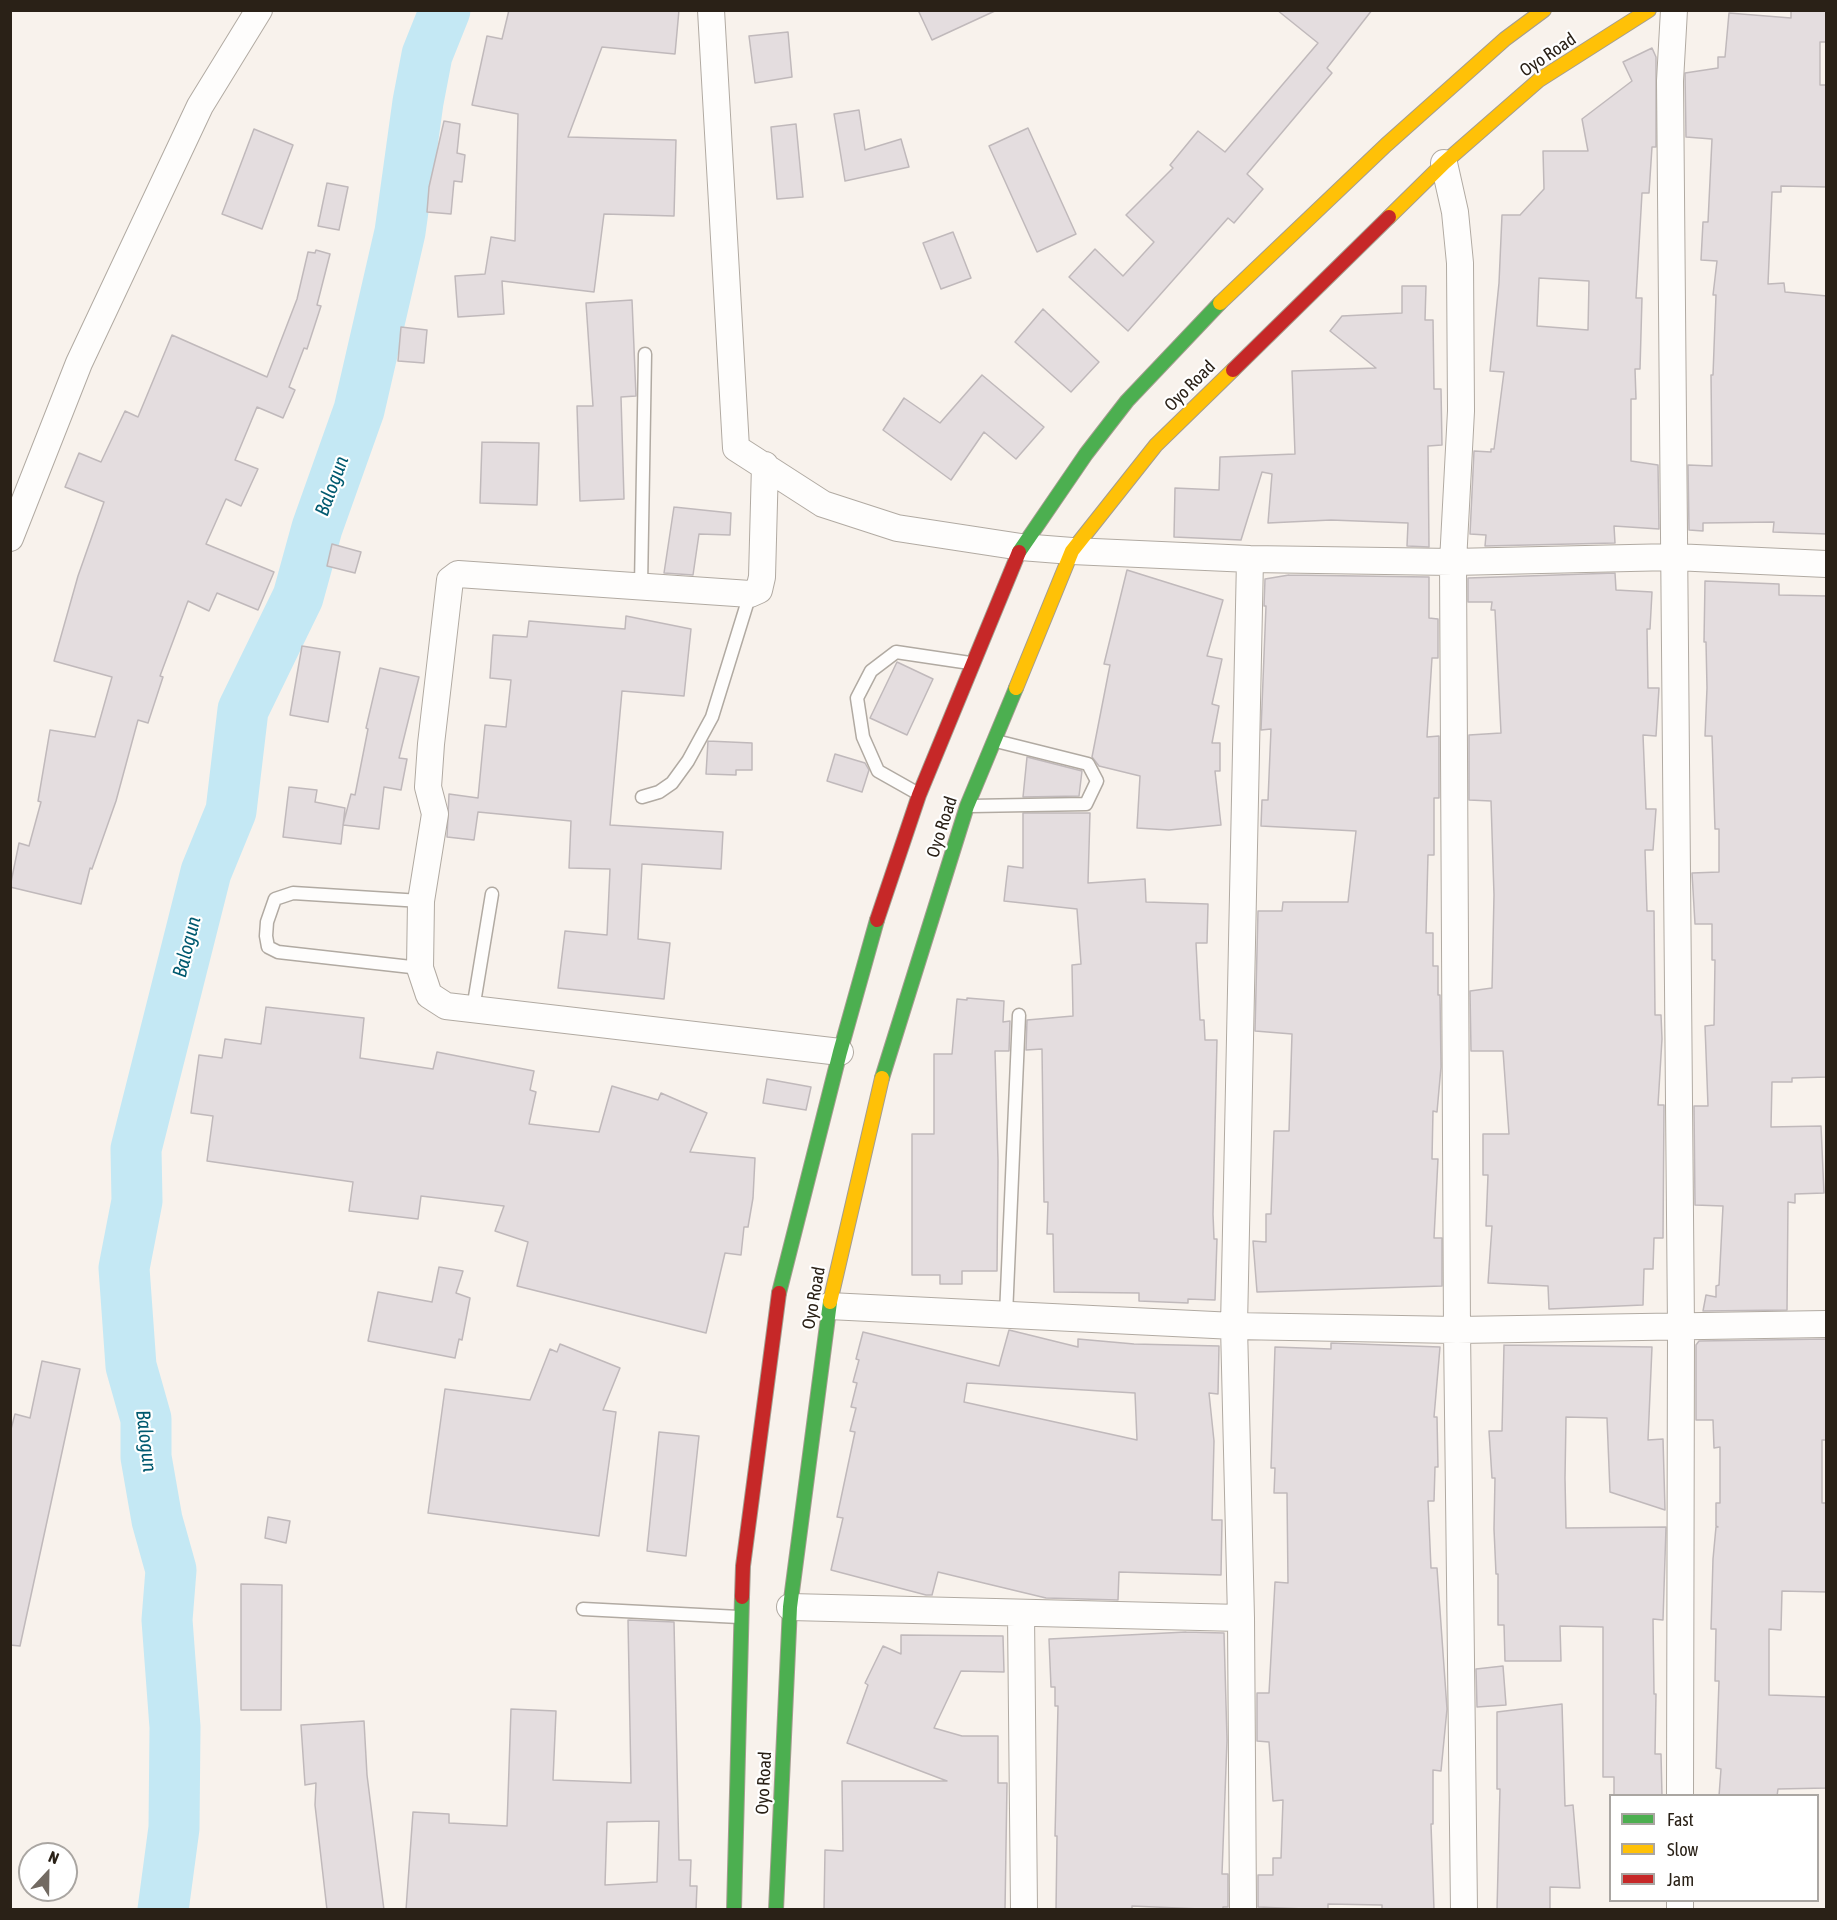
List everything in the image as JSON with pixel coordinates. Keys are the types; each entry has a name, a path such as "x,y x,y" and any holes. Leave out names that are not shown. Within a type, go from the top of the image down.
{"main road":[{"name":"Oyo Road","path":"734,1910 739,1617 742,1566 779,1292 840,1052 885,891 919,795 971,663 1021,547 1127,401 1199,323 1386,145 1504,39 1544,10"},
{"name":"Oyo Road","path":"776,1910 790,1607 829,1306 873,1104 967,806 1072,551 1156,446 1444,163 1539,80 1649,10"}],"street":[{"path":"10,538 89,341 200,106 259,10"},
{"path":"711,10 736,448 823,504 897,528 1021,547 1072,551 1250,559 1453,562 1674,557 1827,564"},
{"path":"1674,10 1670,81 1681,1328 1680,1794"},
{"path":"1444,163 1455,212 1460,263 1461,411 1453,562 1457,1330 1464,1910"},
{"path":"765,465 762,577 759,590 750,594 458,574 450,580 430,755 428,787 435,814 421,901 420,968 429,995 446,1006 840,1052"},
{"path":"1243,1910 1241,1618 1234,1326 1250,559"},
{"path":"829,1306 1234,1326 1457,1330 1827,1324"},
{"path":"790,1607 1241,1618"},
{"path":"1021,1614 1024,1910"}],"lane":[{"path":"641,586 645,354"},
{"path":"642,797 659,792 672,783 688,761 712,717 750,594"},
{"path":"919,795 878,771 863,737 857,698 871,671 896,652 971,663"},
{"path":"967,806 1086,804 1097,781 1088,764 993,741"},
{"path":"420,968 278,952 268,947 266,936 267,922 275,899 293,893 421,901"},
{"path":"473,1009 492,894"},
{"path":"1006,1315 1018,1015"},
{"path":"583,1609 739,1617"}],"building":[{"path":"509,10 679,10 675,54 602,47 568,137 676,140 674,216 604,214 594,292 502,281 504,314 458,317 455,276 485,274 491,237 515,241 518,114 472,105 487,36 502,39"},
{"path":"918,10 997,10 932,40"},
{"path":"1277,10 1372,10 1327,68 1332,73 1247,174 1263,189 1234,223 1228,218 1128,331 1069,277 1095,249 1123,276 1154,242 1126,215 1173,168 1170,165 1198,131 1225,152 1318,43"},
{"path":"1791,10 1827,10 1827,42 1820,42 1820,85 1827,85 1827,187 1781,186 1781,192 1772,192 1768,284 1784,283 1785,292 1827,296 1827,534 1773,532 1774,522 1703,523 1703,531 1689,530 1688,465 1712,466 1711,375 1713,375 1716,295 1713,295 1717,261 1701,260 1703,222 1708,222 1712,139 1686,137 1685,73 1718,68 1718,57 1725,57 1729,13 1791,18"},
{"path":"788,32 792,77 755,83 749,36"},
{"path":"1652,48 1656,57 1656,147 1652,147 1649,193 1642,193 1636,298 1642,298 1640,369 1635,369 1636,399 1631,399 1631,461 1658,465 1659,529 1614,526 1615,543 1485,546 1486,535 1470,534 1474,451 1491,452 1491,449 1494,449 1504,372 1490,371 1499,283 1502,215 1520,215 1544,189 1543,151 1588,151 1582,119 1632,81 1623,62","holes":["1539,278 1589,281 1588,330 1537,326"]},
{"path":"859,110 865,150 901,139 909,167 845,181 834,114"},
{"path":"444,121 460,124 457,153 465,155 462,182 454,181 451,214 427,212 429,187"},
{"path":"796,124 803,197 777,199 771,127"},
{"path":"1028,128 1076,234 1037,252 989,146"},
{"path":"254,129 293,145 262,229 222,214"},
{"path":"327,183 348,187 339,230 318,226"},
{"path":"953,232 971,278 941,289 923,243"},
{"path":"316,250 330,254 317,305 321,306 307,349 304,348 289,387 295,390 283,418 257,407 235,460 258,469 241,506 226,499 206,544 274,572 258,610 217,593 209,611 188,601 160,676 163,677 148,723 138,720 116,801 92,869 90,868 81,904 10,887 19,843 29,846 41,802 38,801 50,730 95,737 112,677 54,661 78,576 104,502 65,487 79,453 101,462 125,411 138,417 172,335 267,377 297,299 308,252 315,253"},
{"path":"1402,286 1426,286 1425,320 1433,320 1434,389 1441,389 1442,445 1428,446 1429,547 1407,546 1408,523 1331,520 1268,523 1272,474 1262,472 1241,540 1174,537 1175,488 1219,490 1220,457 1295,454 1292,371 1376,368 1330,331 1342,316 1402,313"},
{"path":"632,300 636,396 621,397 624,499 580,501 577,406 593,406 586,303"},
{"path":"1043,309 1099,362 1071,392 1015,342"},
{"path":"401,327 427,330 424,363 398,361"},
{"path":"982,375 1044,427 1016,459 984,432 951,480 883,430 904,398 940,423"},
{"path":"482,442 539,443 537,505 480,503"},
{"path":"674,507 731,513 730,535 699,534 693,575 664,573"},
{"path":"332,544 361,552 355,573 327,566"},
{"path":"1127,570 1223,600 1207,656 1222,659 1212,704 1219,706 1212,743 1220,743 1220,771 1215,771 1221,825 1169,830 1137,828 1140,776 1099,766 1092,757 1110,665 1104,664"},
{"path":"1615,573 1616,590 1652,592 1650,629 1647,629 1648,688 1659,688 1656,736 1643,735 1646,809 1656,809 1653,850 1645,850 1647,911 1654,911 1655,1015 1661,1015 1658,1105 1664,1105 1663,1238 1654,1238 1653,1269 1644,1269 1643,1305 1549,1309 1548,1286 1488,1283 1492,1226 1486,1226 1488,1175 1483,1175 1483,1134 1509,1134 1503,1051 1471,1051 1470,991 1492,988 1494,895 1491,801 1469,800 1469,735 1501,733 1495,610 1491,610 1492,602 1468,602 1468,578"},
{"path":"1289,575 1429,577 1429,618 1438,619 1438,658 1432,658 1427,737 1439,736 1439,798 1434,798 1434,855 1428,855 1426,933 1433,933 1433,966 1438,966 1438,995 1440,995 1441,1067 1437,1112 1433,1111 1432,1159 1438,1159 1434,1238 1442,1238 1442,1286 1257,1292 1253,1241 1266,1242 1266,1214 1271,1214 1274,1131 1289,1131 1292,1034 1255,1031 1258,911 1282,911 1283,902 1348,902 1356,831 1261,826 1262,800 1268,800 1271,729 1261,730 1265,579"},
{"path":"1705,581 1779,584 1779,595 1827,596 1827,1077 1792,1078 1792,1082 1772,1082 1771,1127 1821,1126 1824,1193 1795,1194 1795,1203 1788,1202 1787,1310 1703,1311 1706,1295 1716,1297 1716,1286 1719,1285 1723,1206 1695,1205 1694,1106 1708,1106 1705,1026 1714,1025 1715,960 1712,960 1712,924 1695,924 1692,873 1719,872 1719,829 1715,829 1712,736 1705,736 1707,688 1706,642 1704,642"},
{"path":"626,616 691,629 684,696 622,691 610,825 723,832 721,869 642,864 638,939 670,943 664,999 558,988 565,931 607,935 610,869 569,868 571,821 478,812 474,840 447,837 449,794 478,798 485,725 506,727 511,680 490,678 493,635 527,637 529,621 625,629"},
{"path":"302,646 340,652 328,722 290,715"},
{"path":"897,662 933,679 907,735 870,718"},
{"path":"380,668 419,677 399,758 407,759 401,790 384,787 379,829 343,825 351,794 355,795 368,729 366,728"},
{"path":"708,741 752,743 752,770 736,770 736,775 706,774"},
{"path":"835,754 865,763 869,770 862,792 827,781"},
{"path":"1027,757 1082,771 1079,796 1023,797"},
{"path":"289,787 317,790 315,802 345,808 341,844 283,837"},
{"path":"1023,813 1090,813 1088,883 1145,879 1146,902 1208,904 1207,943 1196,943 1200,1020 1204,1020 1205,1040 1217,1040 1213,1214 1214,1239 1217,1239 1215,1300 1188,1299 1188,1303 1139,1301 1139,1293 1054,1292 1053,1234 1047,1234 1048,1202 1044,1202 1042,1049 1026,1050 1027,1020 1073,1016 1072,965 1081,964 1077,909 1004,901 1008,866 1023,868"},
{"path":"967,998 1004,1001 1003,1022 1010,1021 1009,1051 995,1051 998,1161 997,1271 962,1271 962,1284 940,1284 940,1275 912,1275 912,1134 934,1134 934,1054 952,1054 957,999 967,1000"},
{"path":"266,1007 364,1018 360,1058 433,1069 437,1052 534,1071 530,1090 536,1092 529,1124 599,1132 612,1086 658,1100 661,1093 707,1113 690,1152 755,1158 753,1198 748,1227 744,1227 741,1255 725,1253 706,1333 517,1286 528,1242 495,1231 504,1206 421,1196 418,1219 349,1211 353,1182 207,1161 213,1116 191,1113 199,1055 222,1058 225,1039 261,1044"},
{"path":"767,1079 811,1087 806,1110 763,1103"},
{"path":"439,1267 463,1271 456,1293 470,1298 462,1340 459,1339 455,1358 368,1341 378,1292 432,1302"},
{"path":"1009,1330 1078,1347 1078,1339 1134,1344 1219,1346 1218,1394 1209,1393 1214,1441 1212,1520 1222,1520 1221,1575 1119,1572 1118,1600 1046,1598 938,1572 932,1595 926,1595 831,1570 843,1518 837,1517 855,1432 850,1431 856,1408 851,1407 857,1383 853,1382 863,1332 999,1366","holes":["967,1383 1135,1393 1137,1440 964,1402"]},
{"path":"1827,1339 1827,1440 1822,1440 1822,1503 1827,1503 1827,1592 1782,1591 1781,1630 1769,1629 1769,1695 1827,1697 1827,1788 1778,1789 1777,1794 1719,1794 1721,1769 1716,1768 1719,1681 1715,1681 1716,1629 1711,1629 1713,1559 1716,1527 1718,1527 1716,1526 1716,1503 1720,1503 1720,1447 1714,1448 1713,1420 1696,1420 1696,1345 1699,1341"},
{"path":"1331,1343 1440,1347 1434,1417 1437,1417 1438,1467 1435,1467 1434,1501 1428,1501 1431,1568 1437,1568 1447,1709 1441,1771 1433,1770 1433,1824 1431,1824 1434,1910 1382,1910 1382,1905 1328,1904 1328,1910 1258,1907 1258,1875 1273,1875 1273,1858 1281,1858 1283,1800 1273,1801 1269,1742 1257,1741 1257,1693 1269,1693 1275,1582 1288,1583 1287,1493 1274,1493 1275,1468 1271,1468 1275,1347 1331,1349"},
{"path":"560,1344 620,1368 603,1410 616,1412 599,1536 428,1513 445,1389 530,1400 550,1349 557,1352"},
{"path":"1504,1345 1652,1347 1648,1440 1663,1439 1665,1510 1610,1492 1607,1418 1566,1417 1566,1528 1666,1527 1663,1620 1653,1619 1654,1694 1656,1694 1655,1754 1661,1754 1662,1794 1614,1794 1614,1777 1603,1777 1603,1627 1560,1626 1561,1661 1505,1661 1504,1625 1498,1625 1498,1574 1496,1574 1494,1529 1495,1478 1492,1478 1489,1431 1502,1431"},
{"path":"42,1361 80,1369 20,1646 10,1645 10,1433 15,1414 30,1418"},
{"path":"659,1432 699,1436 686,1556 647,1551"},
{"path":"268,1517 290,1521 286,1543 265,1538"},
{"path":"241,1584 282,1585 281,1710 241,1710"},
{"path":"628,1620 674,1622 679,1860 691,1860 690,1886 697,1886 696,1910 406,1910 413,1812 449,1814 449,1823 507,1826 511,1709 556,1711 553,1780 631,1783","holes":["659,1821 657,1882 605,1885 607,1822"]},
{"path":"1186,1632 1224,1633 1227,1740 1222,1874 1228,1874 1228,1907 1223,1907 1223,1910 1132,1906 1132,1910 1056,1910 1058,1706 1055,1706 1055,1687 1051,1687 1049,1639"},
{"path":"901,1635 1003,1636 1004,1672 961,1671 934,1728 962,1736 998,1736 998,1783 1007,1783 1005,1910 824,1910 825,1850 843,1851 842,1781 947,1781 847,1743 868,1685 865,1683 883,1646 901,1654"},
{"path":"1503,1666 1506,1705 1477,1707 1476,1669"},
{"path":"1562,1704 1565,1806 1573,1805 1580,1888 1550,1887 1550,1910 1497,1910 1500,1789 1497,1789 1497,1712"},
{"path":"364,1721 367,1775 384,1910 327,1910 315,1805 316,1783 305,1785 301,1725"}],"waterway":[{"name":"Balogun","path":"163,1910 174,1828 175,1727 167,1620 171,1570 157,1520 146,1457 146,1419 131,1366 124,1268 137,1201 136,1149 206,872 231,811 243,710 298,597 317,528 359,410 400,232 418,102 427,55 445,10"}],"traffic: fast":[{"path":"1019,552 1086,454 1127,401 1220,303"},
{"path":"882,1078 967,806 1016,688"},
{"path":"779,1293 840,1052 877,920"},
{"path":"776,1910 790,1607 830,1302"},
{"path":"734,1910 742,1597"}],"traffic: slow":[{"path":"1220,303 1386,145 1505,39 1544,10"},
{"path":"1389,217 1444,163 1539,80 1649,10"},
{"path":"1016,688 1072,551 1156,445 1233,370"},
{"path":"830,1302 882,1078"}],"traffic: jam":[{"path":"1233,370 1389,217"},
{"path":"877,920 919,795 1019,552"},
{"path":"742,1597 743,1566 779,1293"}]}
